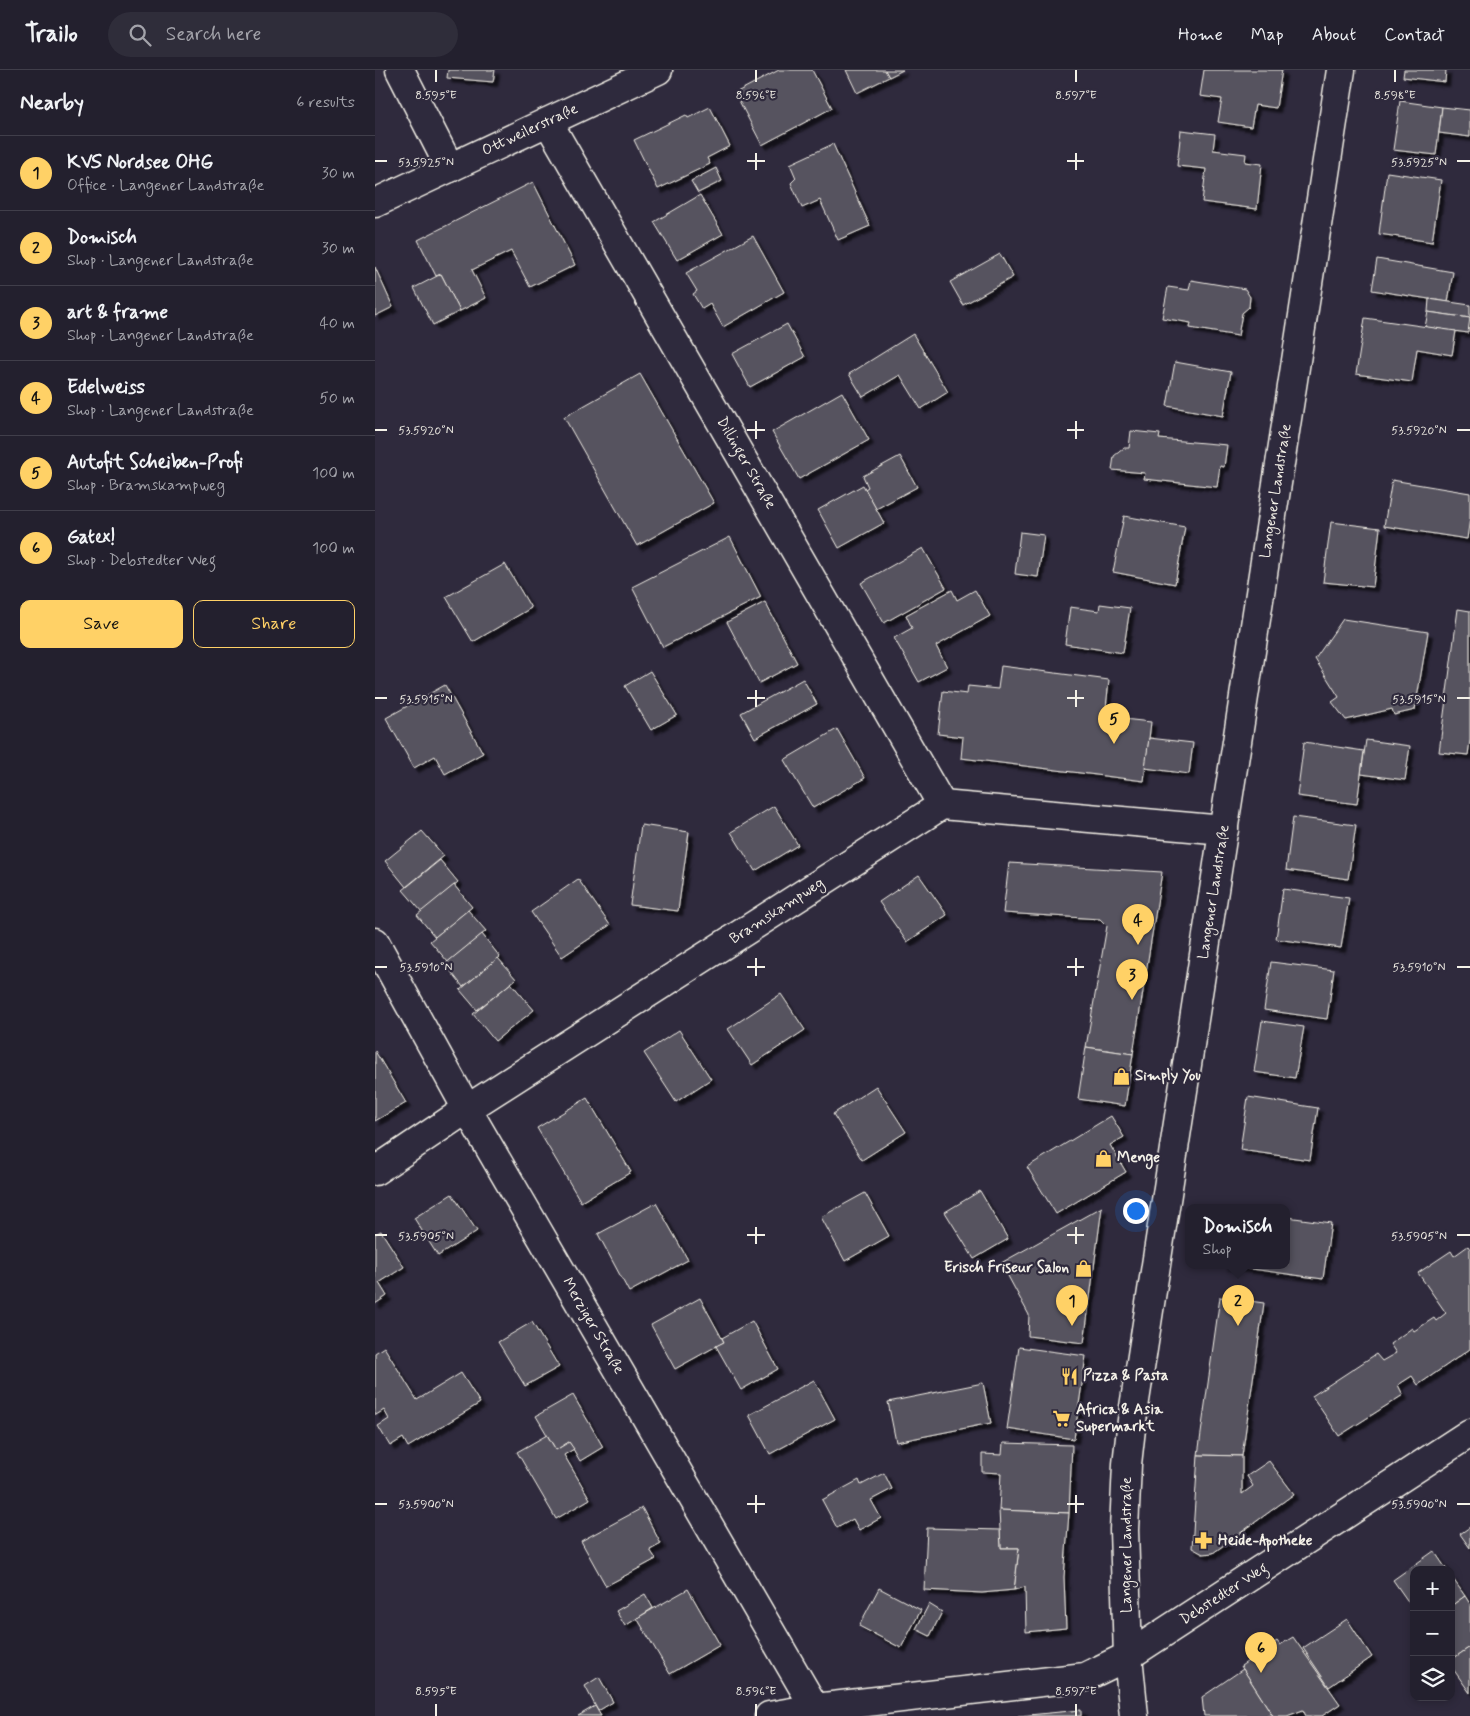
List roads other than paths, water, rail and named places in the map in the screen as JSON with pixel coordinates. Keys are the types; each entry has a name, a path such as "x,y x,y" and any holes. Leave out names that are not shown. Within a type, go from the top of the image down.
{"street":[{"path":"401,70 450,168"},
{"name":"Ottweilerstraße","path":"375,203 658,70"},
{"name":"Langener Landstraße","path":"1134,1716 1128,1656 1124,1507 1132,1420 1341,70"},
{"name":"Dillinger Straße","path":"548,122 942,805"},
{"path":"942,805 1224,830"},
{"name":"Bramskampweg","path":"375,1170 942,805"},
{"name":"Merziger Straße","path":"375,942 467,1109 815,1708"},
{"name":"Debstedter Weg","path":"769,1716 815,1708 1085,1678 1128,1656 1470,1433"}],"place":[{"name":"Autofit Scheiben-Profi","path":"1114,744"},
{"name":"Edelweiss","path":"1138,945"},
{"name":"art & frame","path":"1132,1000"},
{"name":"Simply You","path":"1121,1076"},
{"name":"Menge","path":"1103,1158"},
{"name":"Erisch Friseur Salon","path":"1083,1268"},
{"name":"KVS Nordsee OHG","path":"1072,1326"},
{"name":"Domisch","path":"1238,1326"},
{"name":"Pizza & Pasta","path":"1069,1376"},
{"name":"Africa & Asia Supermarkt","path":"1062,1419"},
{"name":"Heide-Apotheke","path":"1204,1541"},
{"name":"Gatex!","path":"1261,1673"}]}
